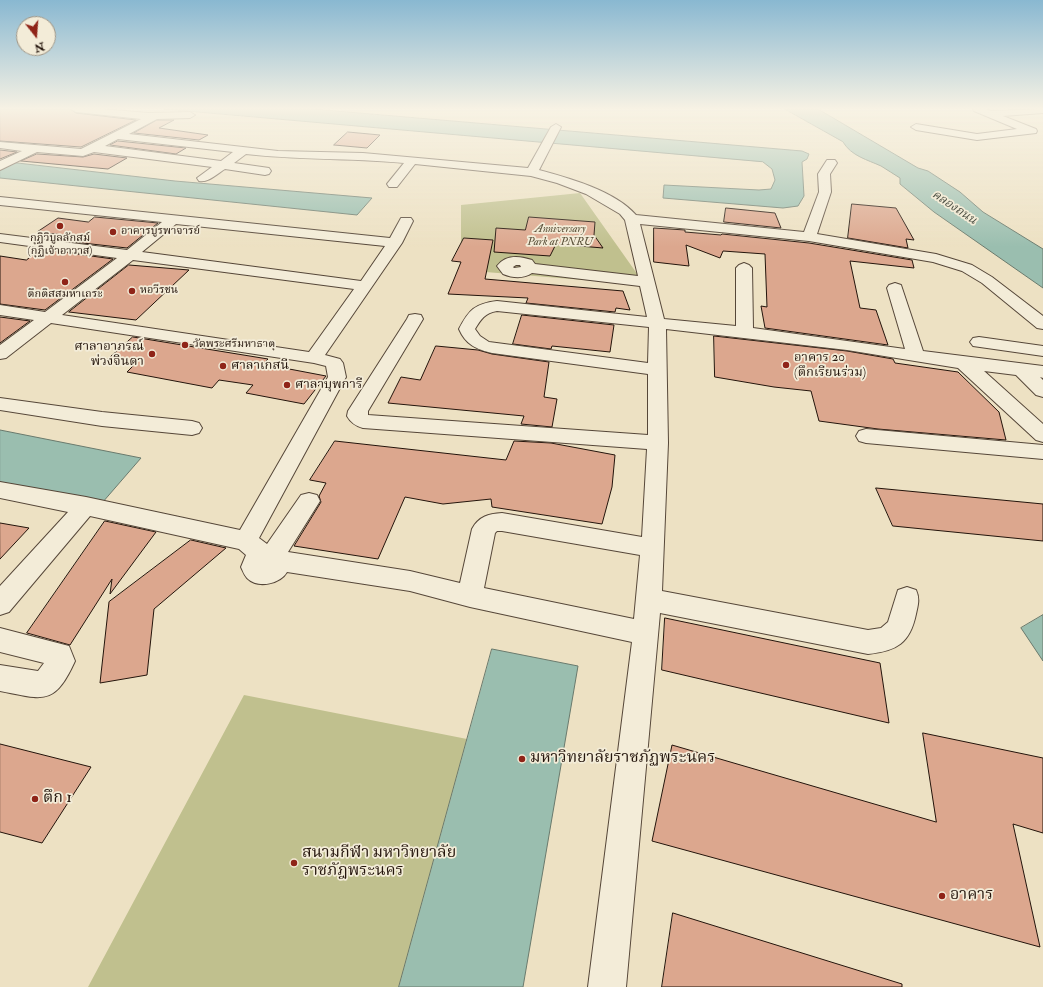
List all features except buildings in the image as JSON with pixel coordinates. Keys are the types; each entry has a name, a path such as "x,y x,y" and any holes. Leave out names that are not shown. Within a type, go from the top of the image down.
{"street":[{"path":"5,163 21,155"},
{"path":"147,155 265,171"},
{"path":"203,178 237,155"},
{"path":"347,155 532,172 579,187 596,184 607,187 611,190 608,200 625,211 632,219 657,323 658,443 653,548 646,633 607,987"},
{"path":"532,172 540,155"},
{"path":"393,184 412,161"},
{"path":"808,237 825,192 824,174 831,164"},
{"path":"0,201 395,243"},
{"path":"0,354 130,255 174,219"},
{"path":"632,219 808,237 936,258 967,268 987,280 1043,324"},
{"path":"314,358 395,243 406,221"},
{"path":"0,238 365,286"},
{"path":"0,249 15,240"},
{"path":"529,268 648,282"},
{"path":"744,268 745,332"},
{"path":"895,288 916,356"},
{"path":"658,370 492,348 476,343 471,338 467,329 478,311 482,308 497,306 745,332 847,345 964,363 1043,372"},
{"path":"0,310 314,358 334,363 337,377 266,553"},
{"path":"415,319 358,411 357,416 363,421 658,443"},
{"path":"979,342 1043,351"},
{"path":"964,363 1043,434"},
{"path":"1021,369 1043,391"},
{"path":"0,404 102,419 192,428"},
{"path":"866,436 1043,452"},
{"path":"0,490 86,506 266,553 410,581 470,596 646,633"},
{"path":"266,553 310,501"},
{"path":"0,604 86,506"},
{"path":"470,596 484,529 491,523 502,522 653,548"},
{"path":"649,600 868,642 879,642 892,638 898,630 907,598"},
{"path":"0,640 59,656 61,661 49,679 42,685 0,678"}],"green space":[{"name":"Anniversary Park at PNRU","path":"580,193 645,285 461,270 461,205"},
{"name":"สนามกีฬา มหาวิทยาลัย ราชภัฎพระนคร","path":"244,695 467,739 399,987 88,987"}],"water":[{"path":"685,155 809,155 807,159 802,162 804,196 798,206 783,208 663,198 664,185 759,190 771,189 775,180 772,169 763,162"},
{"name":"คลองถนน","path":"857,155 896,155 918,168 928,171 960,192 983,212 1043,249 1043,288 934,212 900,184 900,178 881,166"},
{"path":"0,161 175,181 372,198 357,215 0,178"},
{"path":"0,430 141,458 102,503 0,482"},
{"path":"1043,615 1043,661 1021,628"},
{"path":"492,649 578,666 523,987 399,987"}],"place":[{"name":"กุฏิวิบูลลักสม์ (กุฏิเจ้าอาวาส)","path":"60,226"},
{"name":"อาคารบูรพาจารย์","path":"113,232"},
{"name":"ตึกติสสมหาเถระ","path":"65,282"},
{"name":"หอวีรชน","path":"132,291"},
{"name":"วัดพระศรีมหาธาตุ","path":"185,345"},
{"name":"ศาลาอาภรณ์ พ่วงจินดา","path":"152,354"},
{"name":"อาคาร 20 (ตึกเรียนร่วม)","path":"786,365"},
{"name":"ศาลาเกสนี","path":"223,366"},
{"name":"ศาลาบุพการี","path":"287,385"},
{"name":"มหาวิทยาลัยราชภัฏพระนคร","path":"522,759"},
{"name":"ตึก 1","path":"35,799"},
{"name":"สนามกีฬา มหาวิทยาลัย ราชภัฎพระนคร","path":"294,863"},
{"name":"อาคาร","path":"942,896"}]}
